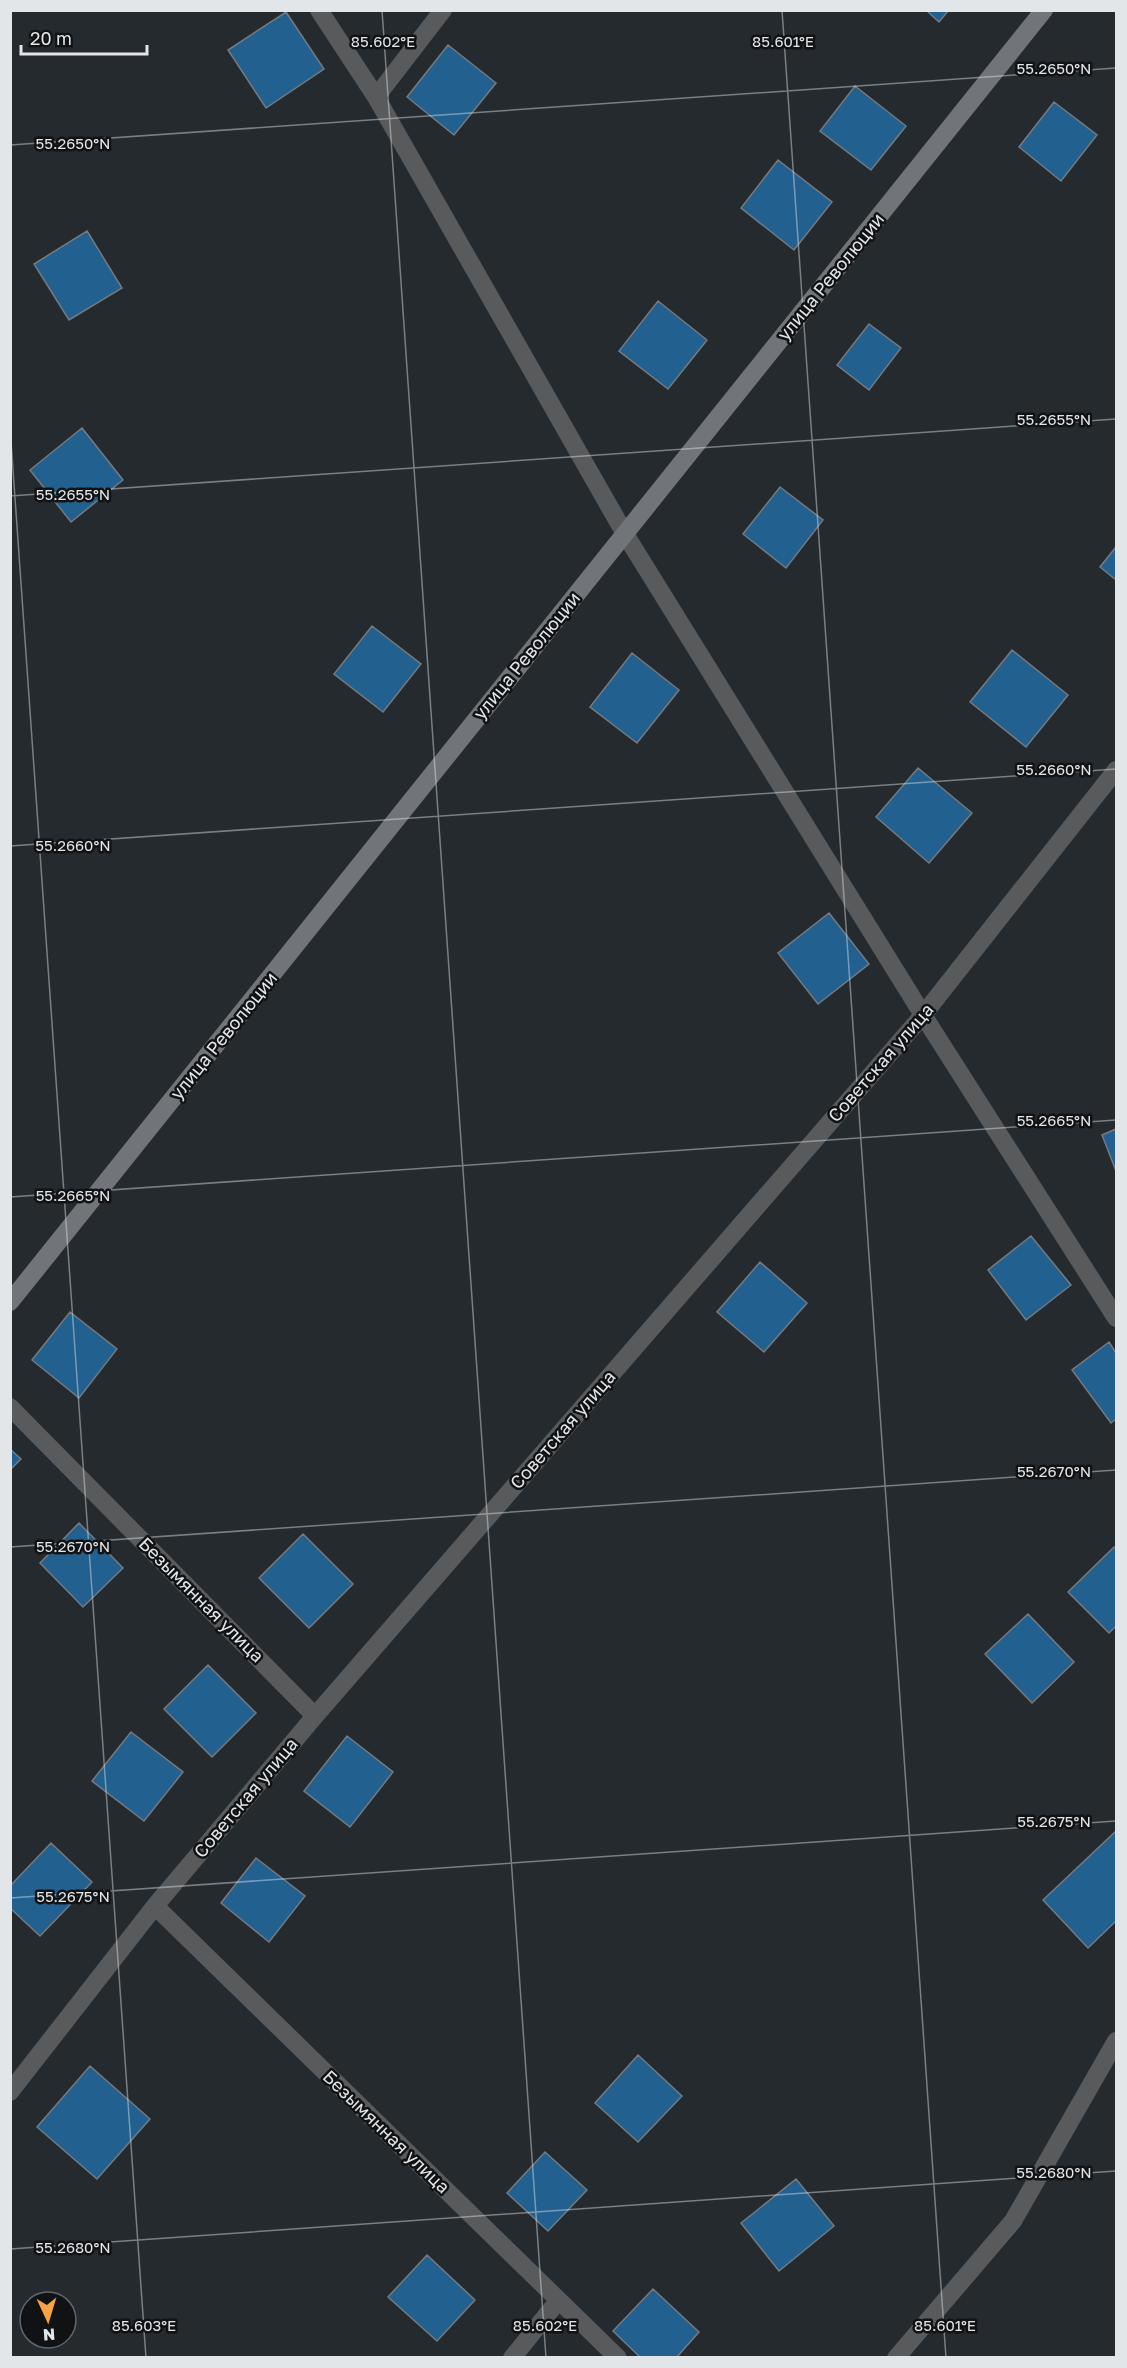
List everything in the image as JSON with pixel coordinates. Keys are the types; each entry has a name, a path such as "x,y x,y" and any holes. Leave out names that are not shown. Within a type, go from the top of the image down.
{"street":[{"path":"320,10 376,97 625,534 923,1015 1116,1318"},
{"path":"376,97 443,10"},
{"name":"улица Революции","path":"10,1302 1044,10"},
{"name":"Советская улица","path":"10,2092 155,1906 315,1716 923,1015 1116,770"},
{"name":"Безымянная улица","path":"10,1407 315,1716"},
{"name":"Безымянная улица","path":"155,1906 618,2358"},
{"path":"896,2358 1013,2221 1116,2041"},
{"path":"512,2358 558,2301"}],"building":[{"path":"926,10 949,10 939,22"},
{"path":"286,12 324,69 266,108 228,50"},
{"path":"448,45 496,83 454,135 407,97"},
{"path":"855,86 906,126 871,170 820,131"},
{"path":"1054,102 1097,135 1061,181 1019,147"},
{"path":"778,160 832,202 794,250 741,208"},
{"path":"87,231 122,288 69,320 34,264"},
{"path":"658,301 707,340 668,389 619,351"},
{"path":"869,324 901,348 869,390 837,365"},
{"path":"82,428 123,480 71,522 30,470"},
{"path":"780,487 823,520 786,568 743,534"},
{"path":"1116,547 1116,580 1100,567"},
{"path":"372,626 421,664 383,712 334,674"},
{"path":"1012,650 1068,695 1026,747 970,702"},
{"path":"632,653 679,690 637,743 590,707"},
{"path":"918,768 972,813 929,863 876,817"},
{"path":"829,913 869,964 818,1004 778,953"},
{"path":"1116,1129 1116,1171 1102,1135"},
{"path":"1031,1236 1071,1285 1026,1320 988,1270"},
{"path":"760,1262 807,1303 764,1352 717,1312"},
{"path":"70,1312 117,1349 79,1398 32,1360"},
{"path":"1109,1342 1116,1353 1116,1419 1111,1423 1072,1370"},
{"path":"10,1449 21,1459 10,1470"},
{"path":"79,1523 123,1568 83,1607 40,1563"},
{"path":"303,1534 353,1584 309,1628 259,1578"},
{"path":"1114,1547 1116,1549 1116,1626 1109,1633 1068,1592"},
{"path":"1028,1614 1074,1662 1032,1703 985,1654"},
{"path":"208,1665 256,1713 212,1757 164,1709"},
{"path":"131,1732 183,1772 144,1821 92,1781"},
{"path":"347,1736 393,1772 350,1827 304,1791"},
{"path":"1116,1831 1116,1921 1088,1948 1043,1900"},
{"path":"51,1843 92,1882 40,1936 10,1908 10,1886"},
{"path":"256,1858 305,1896 269,1942 221,1903"},
{"path":"638,2055 682,2096 638,2142 595,2103"},
{"path":"90,2066 150,2119 97,2179 37,2127"},
{"path":"545,2152 587,2190 548,2231 507,2193"},
{"path":"796,2179 834,2226 779,2271 741,2223"},
{"path":"427,2255 475,2300 437,2341 388,2297"},
{"path":"653,2289 699,2332 676,2358 641,2358 613,2331"}]}
